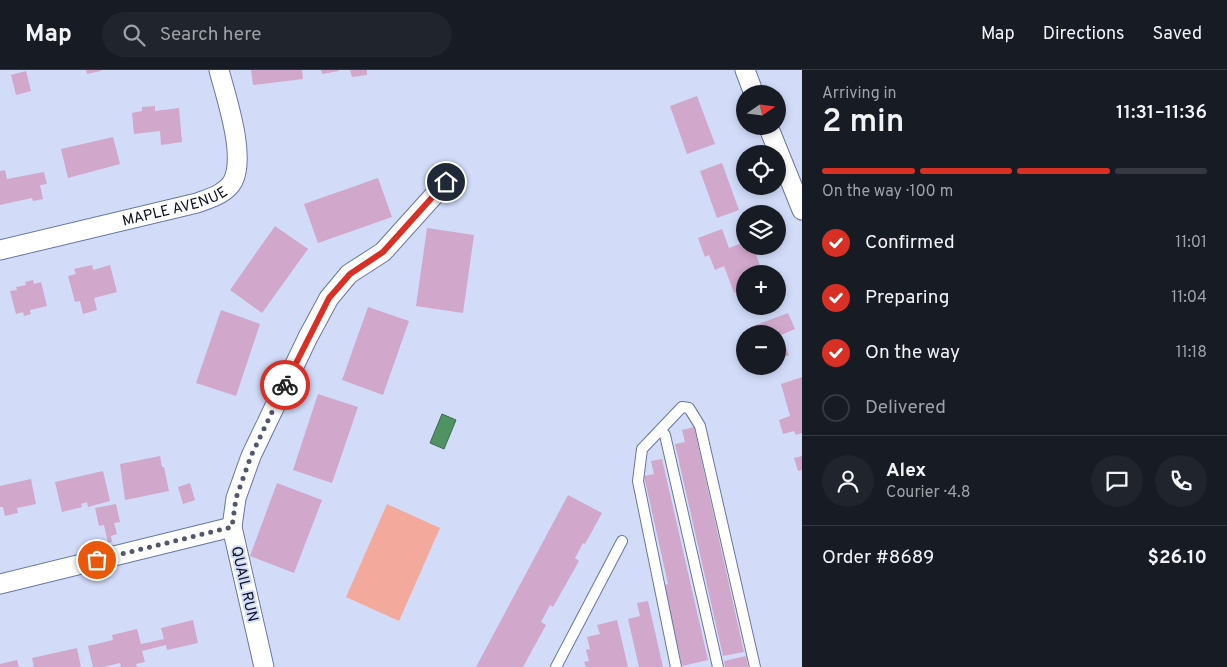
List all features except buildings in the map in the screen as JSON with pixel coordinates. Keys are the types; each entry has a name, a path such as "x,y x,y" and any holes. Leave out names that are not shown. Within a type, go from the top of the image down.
{"street":[{"name":"MAPLE AVENUE","path":"0,250 197,203 220,195 233,181 238,158 231,115 219,70"},
{"path":"744,70 750,85"},
{"path":"773,135 796,181 802,210"},
{"name":"QUAIL RUN","path":"264,667 232,527 236,498 251,456 308,337 329,298 350,274 383,252 446,182"},
{"path":"0,584 232,527"}],"lane":[{"path":"676,667 638,481 642,449 682,407 689,408 700,426 755,667"},
{"path":"661,430 665,435 718,667"},
{"path":"556,667 622,541"}],"shaded area":[{"path":"442,414 456,420 444,449 430,443"},
{"path":"387,504 440,528 399,621 346,597"}],"way so far":[{"path":"97,560 232,527 236,498 251,456 285,385"}],"route":[{"path":"285,385 329,298 350,274 383,252 446,182"}]}
